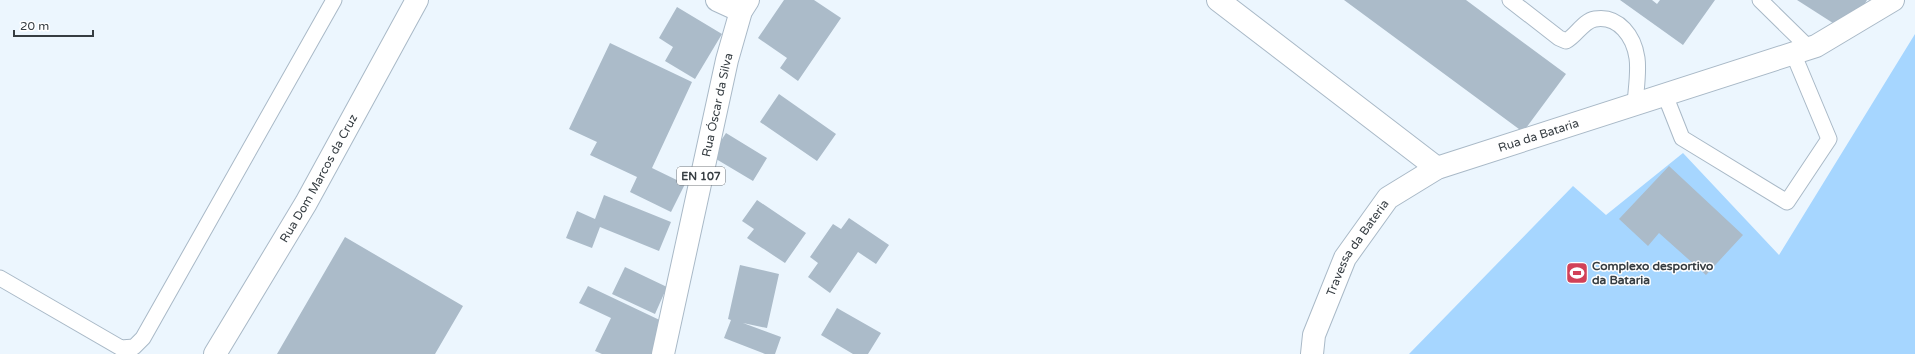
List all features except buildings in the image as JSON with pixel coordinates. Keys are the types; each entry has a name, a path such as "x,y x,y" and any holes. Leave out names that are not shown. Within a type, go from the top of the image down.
{"street":[{"name":"Rua Dom Marcos da Cruz","path":"215,354 306,203 417,0"},
{"path":"717,0 744,6"},
{"path":"1218,0 1438,168"},
{"name":"Rua da Bataria","path":"1438,168 1801,51 1893,0"},
{"name":"Rua Óscar da Silva","path":"663,354 727,60 744,6"},
{"name":"Travessa da Bateria","path":"1312,354 1314,335 1346,258 1388,198 1438,168"}],"lane":[{"path":"0,278 121,348 134,347 143,338 334,0"},
{"path":"1510,0 1559,38 1566,41 1572,38 1580,28 1594,19 1609,19 1623,27 1632,42 1637,58 1635,104"},
{"path":"1665,94 1682,138 1787,202 1829,139 1801,51 1760,0"}],"shaded area":[{"path":"1915,34 1915,354 1409,354 1573,186 1606,215 1683,153 1779,255"}],"place":[{"name":"Complexo desportivo da Bataria","path":"1577,273"}]}
